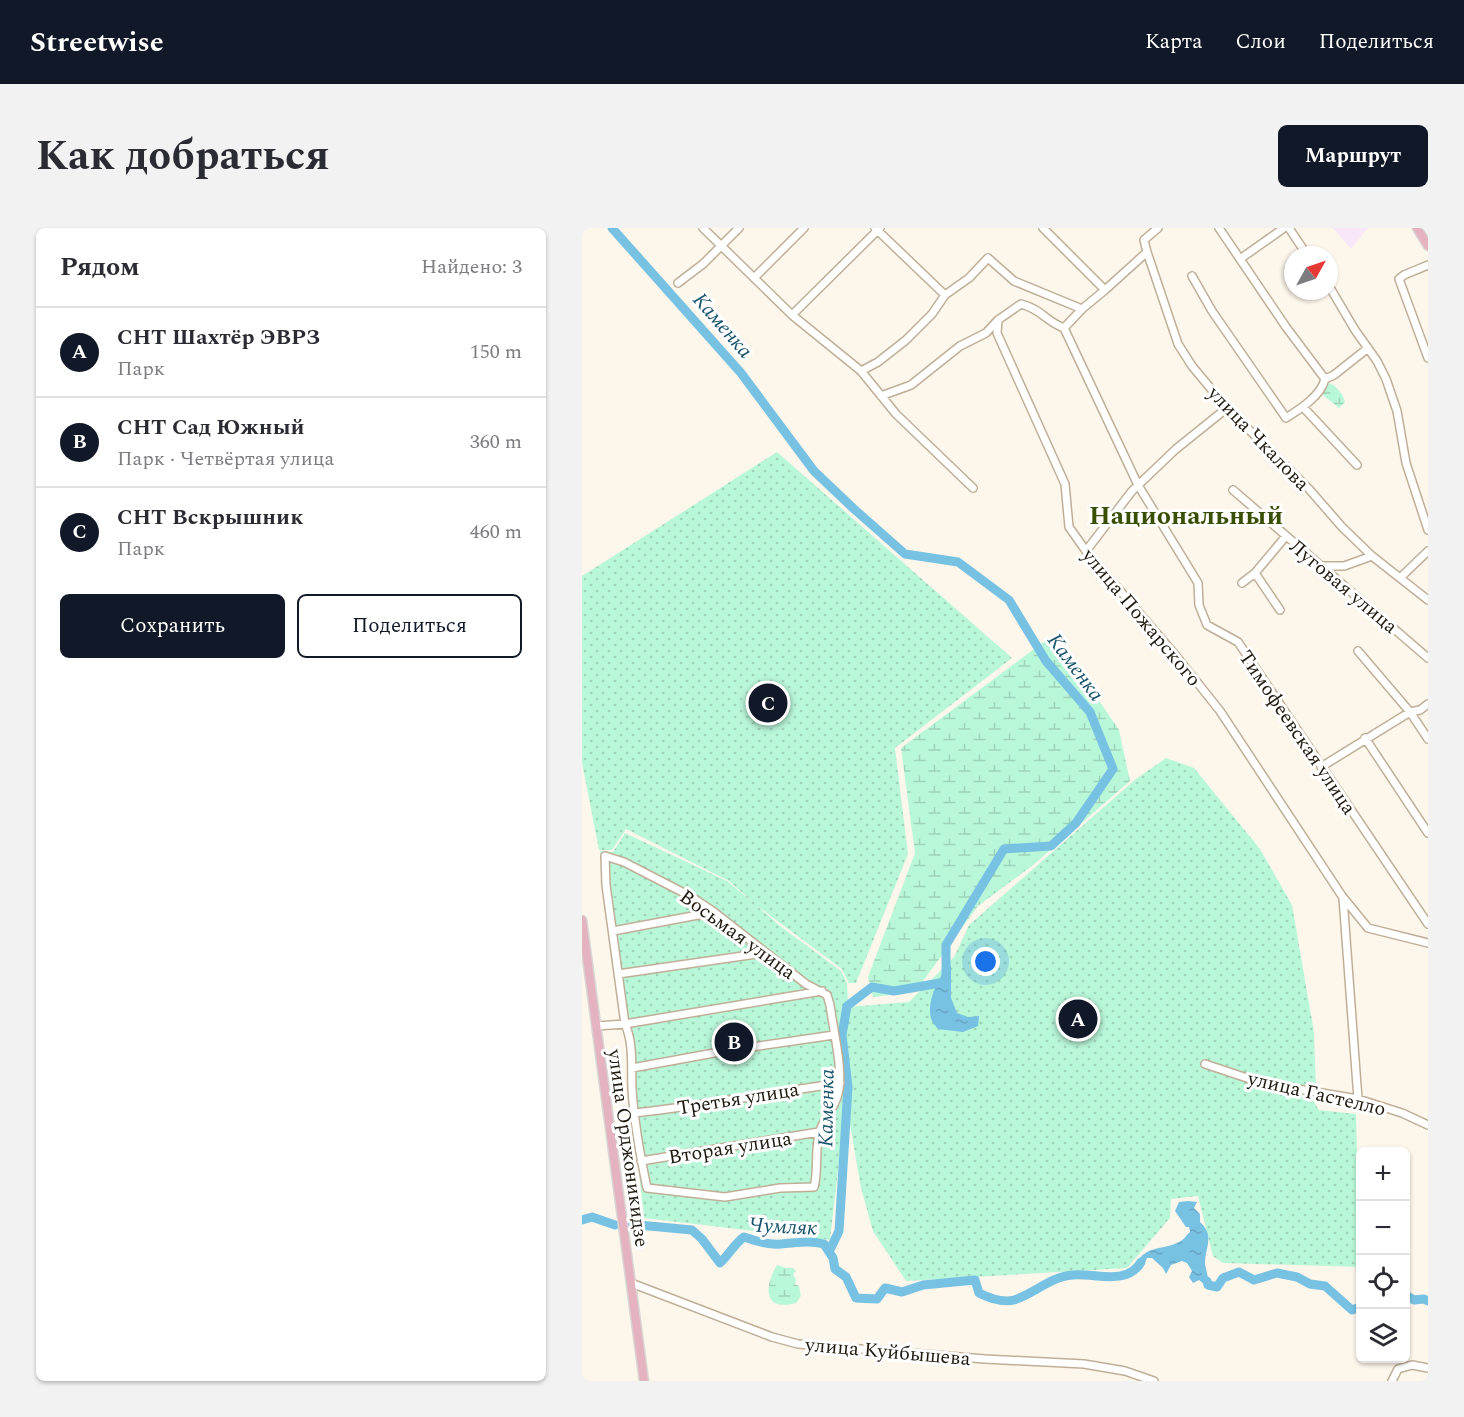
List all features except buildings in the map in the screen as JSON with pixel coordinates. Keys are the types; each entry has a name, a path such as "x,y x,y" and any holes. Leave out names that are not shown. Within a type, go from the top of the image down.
{"main road":[{"path":"1417,228 1428,246"},
{"name":"улица Орджоникидзе","path":"582,920 644,1381"}],"street":[{"path":"703,228 792,315 861,371 896,414 973,488"},
{"path":"678,283 739,228"},
{"path":"754,278 804,228"},
{"path":"1043,228 1105,290"},
{"name":"улица Чкалова","path":"1158,228 1144,240 1178,344 1191,366 1227,408 1372,556 1428,600"},
{"path":"1219,228 1286,327 1325,379"},
{"path":"1240,259 1284,228"},
{"path":"1289,228 1301,246"},
{"path":"792,315 878,229 945,295"},
{"path":"881,396 911,385 960,346 986,333 998,320 1021,304 1034,307 1056,326 1064,328 1082,309 1147,252"},
{"path":"861,371 878,362 906,340 932,314 945,295 969,278 988,258 1014,281 1082,309"},
{"path":"1428,265 1399,279 1428,358"},
{"path":"1192,276 1212,311 1286,418 1303,407 1324,384 1325,379"},
{"path":"1338,300 1386,379 1396,411 1406,463 1428,530"},
{"name":"улица Пожарского","path":"998,320 997,333 1065,484 1068,527 1220,711 1342,896 1368,928 1428,944"},
{"name":"Тимофеевская улица","path":"1064,328 1138,485 1198,583 1199,605 1207,625 1238,642 1428,924"},
{"path":"1325,379 1334,375 1368,348"},
{"path":"1303,407 1357,465"},
{"path":"1086,551 1138,485 1176,448 1227,408"},
{"name":"Луговая улица","path":"1233,490 1428,658"},
{"path":"1242,583 1255,573 1286,536"},
{"path":"1401,577 1428,551"},
{"path":"1323,566 1344,566 1372,556"},
{"path":"1342,584 1341,576 1344,566"},
{"path":"1255,573 1280,610"},
{"path":"1358,651 1410,712 1428,739"},
{"path":"1321,767 1365,738 1428,704"},
{"path":"1365,738 1425,823 1428,833"},
{"name":"Восьмая улица","path":"613,930 606,885 605,856 624,862 690,896 806,984 822,991"},
{"name":"улица Пожарского","path":"1342,896 1358,1099"},
{"path":"596,1026 624,1024 822,991 830,1005 840,1083 834,1105 819,1132 814,1187 780,1188 725,1197 647,1188 635,1113 632,1049 624,1024 613,930 714,912"},
{"path":"618,974 764,953"},
{"path":"632,1068 834,1035"},
{"name":"улица Гастелло","path":"1205,1064 1262,1083 1358,1099 1402,1113 1428,1125"},
{"name":"Третья улица","path":"635,1113 840,1083"},
{"name":"Вторая улица","path":"641,1161 819,1132"},
{"name":"улица Куйбышева","path":"631,1283 771,1337 798,1344 985,1359 1084,1364 1125,1371 1154,1381"},
{"path":"1392,1381 1398,1369 1408,1366 1428,1368"}],"shaded area":[{"path":"1333,228 1368,228 1351,249"}],"green space":[{"path":"1330,383 1344,399 1345,402 1339,408 1323,395 1322,390"},
{"path":"777,452 1012,658 895,748 908,854 856,983 849,983 842,969 756,905 780,926 841,971 847,983 848,1003 838,1032 845,1087 839,1032 848,1007 909,1002 954,957 969,925 1136,779 1166,758 1194,768 1260,849 1292,905 1314,1032 1315,1104 1319,1110 1356,1114 1356,1267 1223,1263 1213,1256 1198,1196 1171,1199 1170,1218 1127,1268 906,1281 873,1231 861,1188 846,1101 830,1240 644,1218 633,1118 630,1051 612,954 600,851 613,852 625,833 727,881 755,904 729,881 626,829 612,850 599,850 582,763 582,576"},
{"path":"1049,638 1087,683 1119,730 1130,781 1032,866 978,906 915,992 873,997 868,977 915,853 901,748"},
{"path":"777,1265 793,1268 796,1271 793,1274 795,1284 799,1286 801,1296 796,1303 777,1304 769,1295 770,1281"}],"water":[{"path":"948,966 951,966 951,998 957,1013 968,1017 979,1016 978,1026 963,1032 938,1029 930,1015 931,1000 940,977"},
{"path":"1179,1202 1197,1202 1194,1208 1200,1214 1200,1222 1207,1232 1205,1264 1209,1283 1214,1284 1214,1288 1209,1288 1199,1280 1193,1283 1189,1277 1192,1271 1187,1263 1182,1261 1171,1265 1166,1274 1152,1258 1147,1258 1142,1269 1137,1273 1135,1268 1143,1255 1154,1249 1173,1245 1190,1232 1189,1227 1186,1227 1175,1211"}],"waterway":[{"name":"Каменка","path":"612,228 741,373 814,471 854,509 905,554 958,562 1009,600 1046,661 1090,712 1113,769 1076,823 1051,846 1004,849 946,945 946,982 894,991 872,987 847,1006 842,1035 848,1087 839,1231 829,1252"},
{"name":"Чумляк","path":"582,1220 592,1217 615,1225"},
{"name":"Чумляк","path":"628,1224 692,1230 702,1239 720,1263 744,1237 771,1244 808,1242 824,1244 833,1258 835,1269 846,1277 856,1298 877,1299 885,1288 902,1292 923,1285 975,1280 979,1293 996,1300 1009,1301 1057,1278 1073,1275 1119,1276 1128,1274 1141,1262"},
{"name":"Чумляк","path":"1207,1281 1208,1285 1217,1287 1223,1278 1239,1272 1254,1280 1277,1273 1297,1277 1310,1284 1325,1286 1352,1310 1356,1308"},
{"name":"Чумляк","path":"1410,1298 1428,1301"}],"place":[{"name":"СНТ Вскрышник","path":"768,703"},
{"name":"СНТ Шахтёр ЭВРЗ","path":"1078,1019"},
{"name":"СНТ Сад Южный","path":"734,1042"}],"district":[{"name":"Национальный","path":"1186,515"}]}
